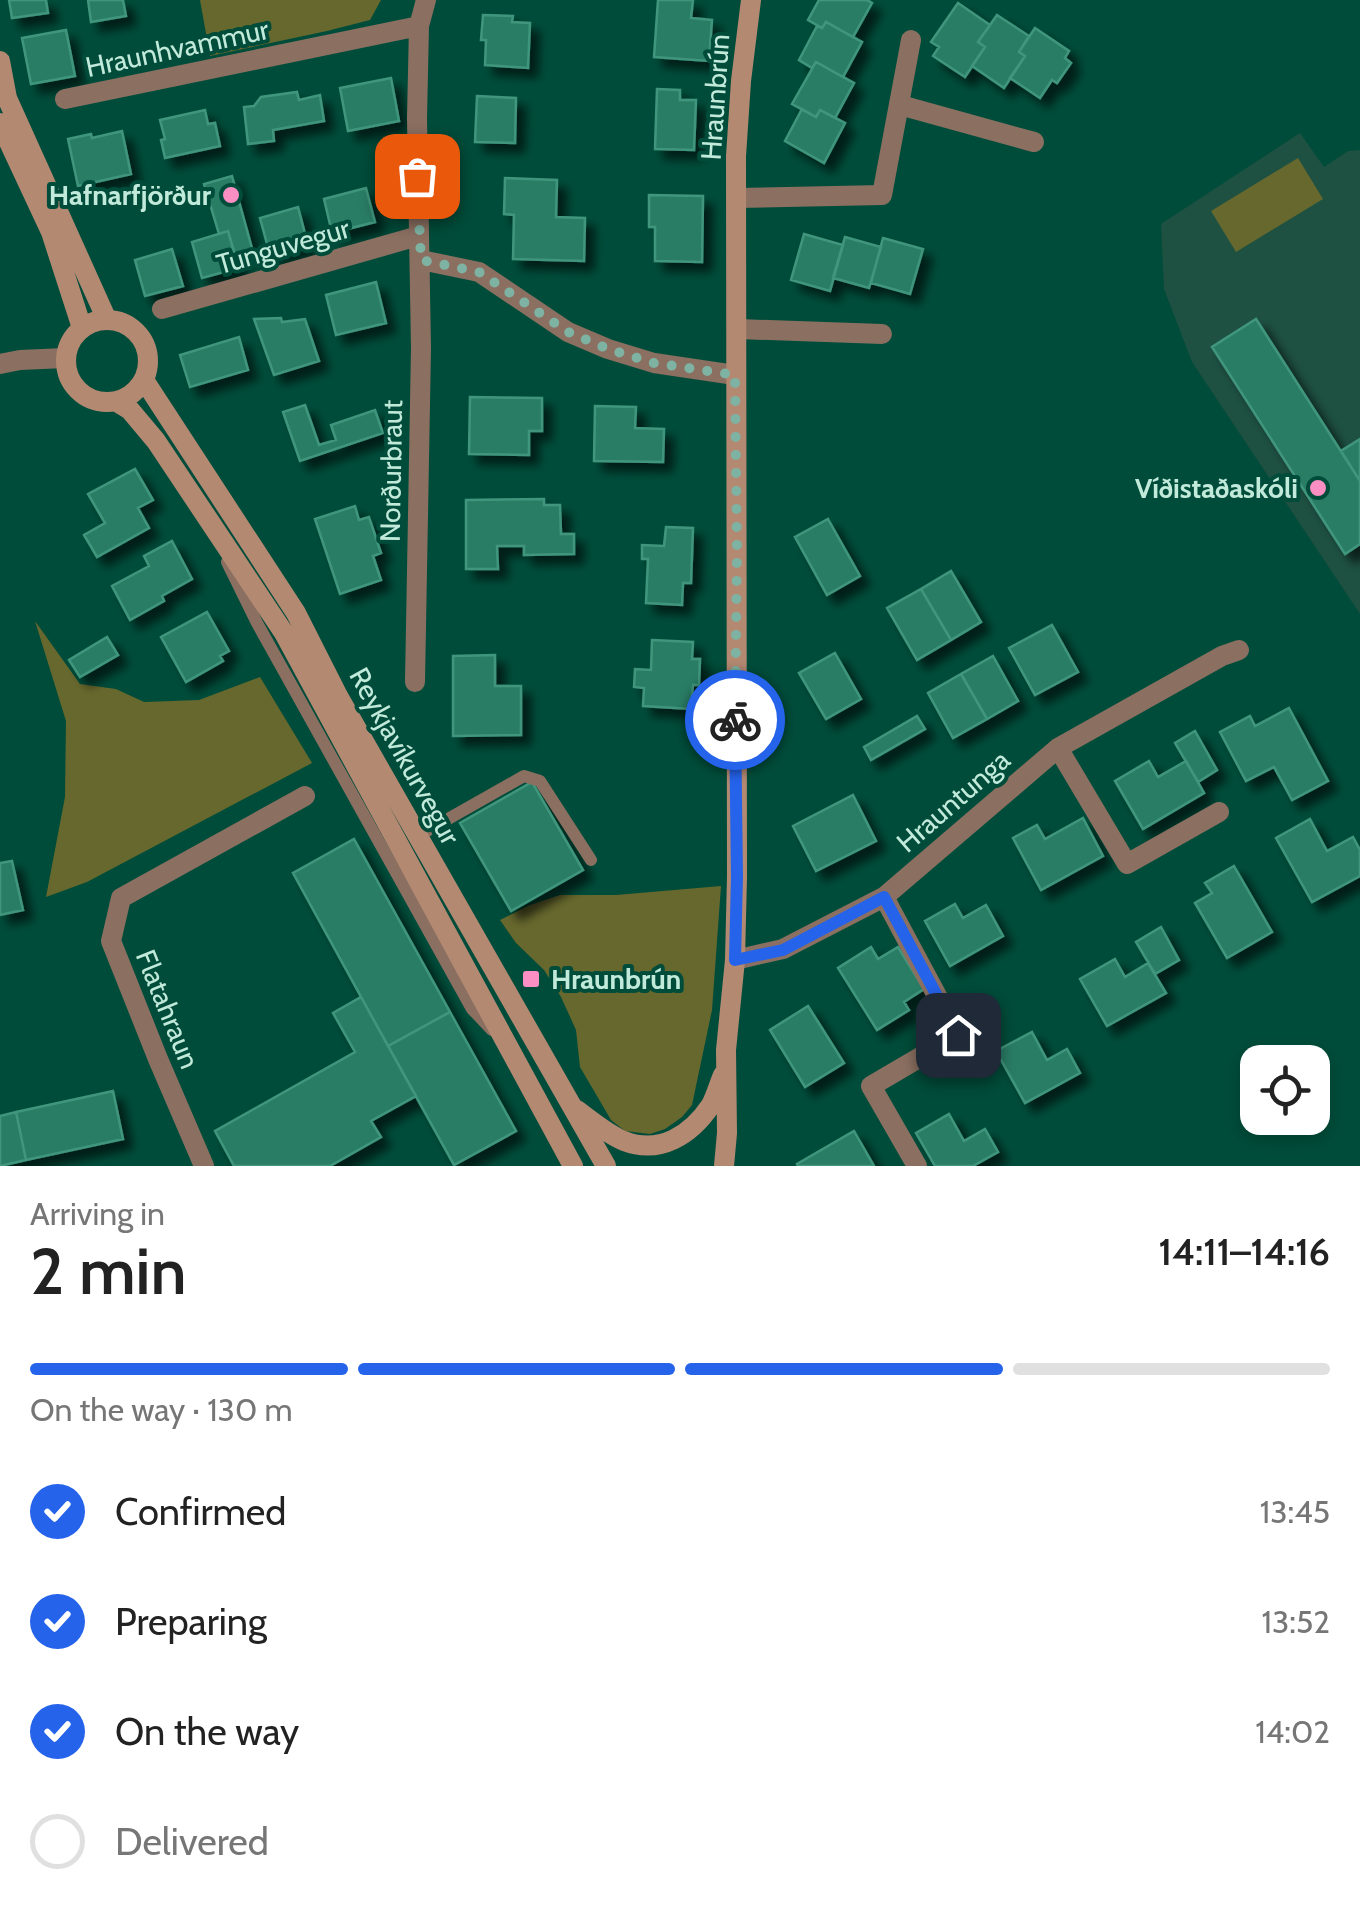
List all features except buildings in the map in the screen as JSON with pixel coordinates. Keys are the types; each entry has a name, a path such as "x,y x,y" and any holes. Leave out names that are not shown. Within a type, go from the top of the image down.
{"main road":[{"name":"Hraunbrún","path":"724,1164 726,1050 735,960 736,156 752,0"},
{"path":"0,60 8,98 106,320"},
{"path":"0,123 51,232 82,328"},
{"path":"106,320 124,323 137,332 148,352 144,380 132,395 117,402 102,402 82,394 68,375 66,358 72,338 82,328 106,320"},
{"name":"Reykjavíkurvegur","path":"144,380 296,613 338,696 606,1166"},
{"name":"Reykjavíkurvegur","path":"117,402 130,410 156,440 284,633 573,1166"},
{"path":"572,1107 622,1140 642,1146 667,1143 690,1128 712,1104 727,1064"}],"street":[{"name":"Norðurbraut","path":"415,682 421,260 419,26 426,0"},
{"name":"Hraunhvammur","path":"65,99 419,26"},
{"name":"Hraunbrún","path":"737,198 882,194 911,40"},
{"path":"900,105 1034,142"},
{"name":"Tunguvegur","path":"162,309 418,236"},
{"path":"421,260 479,272 568,332 608,349 654,363 735,375"},
{"path":"738,328 882,334"},
{"path":"0,364 66,358"},
{"name":"Hrauntunga","path":"735,960 783,950 884,897 1058,748 1239,650"},
{"path":"1058,748 1127,864 1220,812"},
{"name":"Flatahraun","path":"204,1166 111,941 121,898 305,796"},
{"path":"884,897 958,1035 871,1086 917,1166"}],"lane":[{"path":"418,836 524,776 540,782 591,860"}],"shaded area":[{"path":"200,0 381,0 370,20 210,56"},
{"name":"Víðistaðaskóli","path":"1300,133 1324,167 1348,151 1360,150 1360,614 1192,362 1164,289 1161,224"},
{"path":"1298,158 1323,199 1236,252 1211,211"},
{"path":"35,621 80,684 116,689 144,702 199,700 260,677 312,763 87,882 46,897 65,797 66,721"},
{"path":"721,886 712,1010 692,1105 665,1129 650,1134 625,1131 611,1120 580,1067 576,1030 561,997 544,970 516,943 500,920 560,895 616,895"}],"way so far":[{"path":"417,176 421,260 479,272 568,332 608,349 654,363 735,375 735,720"}],"place":[{"name":"Hafnarfjörður","path":"231,195"},
{"name":"Víðistaðaskóli","path":"1318,488"},
{"name":"Hraunbrún","path":"531,979"}],"route":[{"path":"735,720 735,960 783,950 884,897 958,1035"}]}
